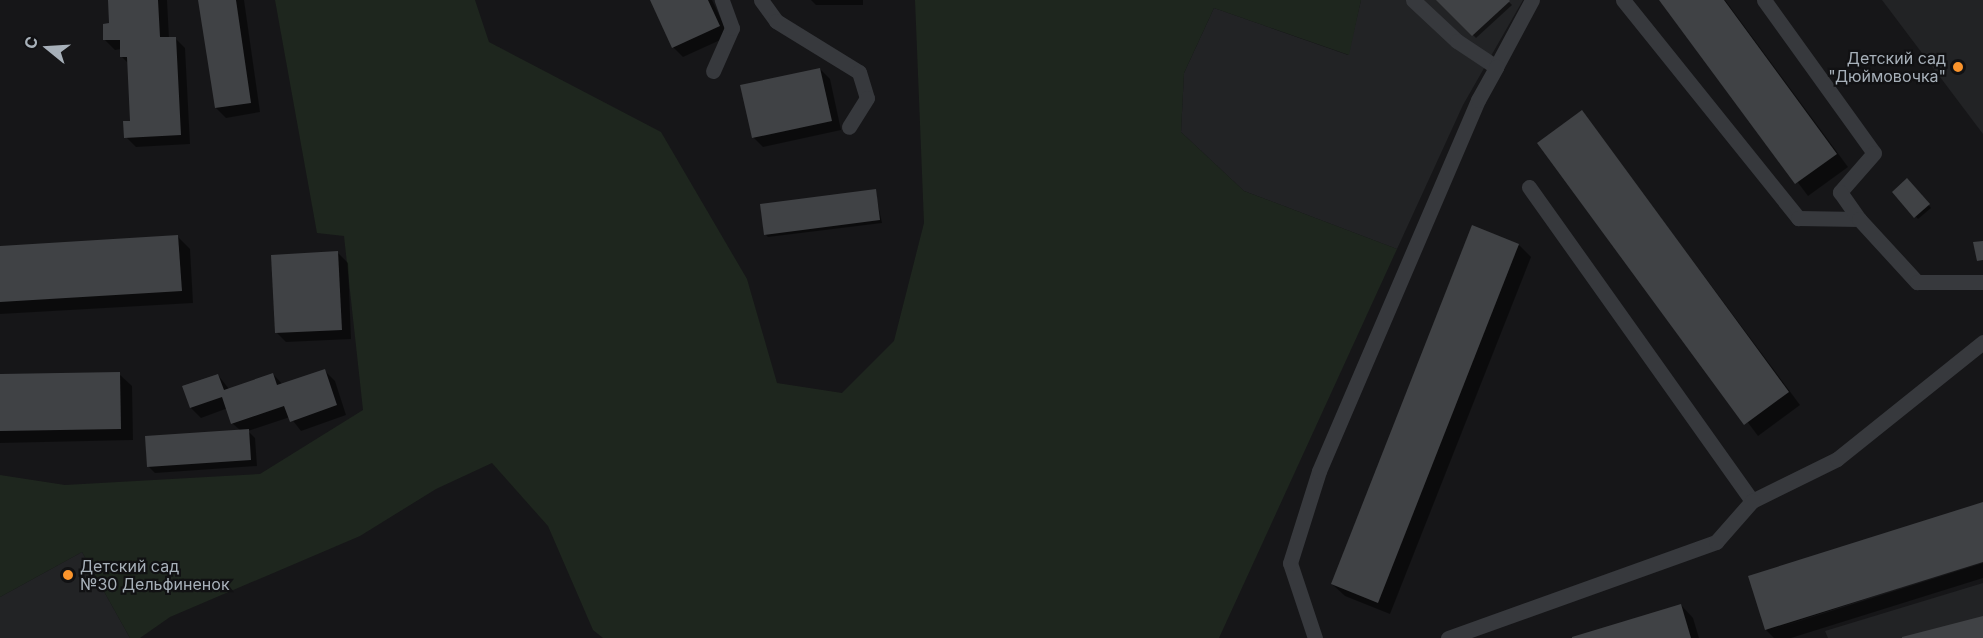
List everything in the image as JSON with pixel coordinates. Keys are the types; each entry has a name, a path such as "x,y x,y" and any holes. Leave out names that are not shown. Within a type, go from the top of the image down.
{"lane":[{"path":"712,71 732,28 722,0"},
{"path":"761,0 776,21 859,72 867,98 849,127"},
{"path":"1413,0 1457,41 1496,67"},
{"path":"1315,638 1290,563 1319,471 1478,100 1532,0"},
{"path":"1623,0 1798,218 1859,219"},
{"path":"1764,0 1874,153 1840,192 1859,219 1917,282 1983,282"},
{"path":"1529,187 1752,501"},
{"path":"1448,638 1716,542 1752,501 1837,459 1983,342"}],"shaded area":[{"path":"275,0 475,0 489,42 661,132 747,279 777,383 842,393 894,341 924,223 915,0 1361,0 1349,55 1214,8 1184,73 1181,132 1244,191 1397,249 1219,638 603,638 593,630 548,526 492,463 436,489 360,536 170,617 140,638 130,638 82,552 0,597 0,475 65,485 260,474 363,410 344,236 317,233"},
{"path":"1361,0 1523,0 1463,105 1397,249 1244,191 1181,132 1184,73 1214,8 1348,55"},
{"name":"Детский сад \"Дюймовочка\"","path":"1882,0 1983,0 1983,134"},
{"name":"Детский сад №30 Дельфиненок","path":"82,552 130,638 0,638 0,597"},
{"path":"1983,583 1983,638 1828,638 1825,631"}],"building":[{"path":"108,0 158,0 160,37 176,37 181,135 124,138 123,121 130,121 127,57 120,57 120,40 103,40 103,24 109,23"},
{"path":"198,0 236,0 251,103 215,108"},
{"path":"650,0 708,0 720,26 672,48"},
{"path":"1436,0 1509,0 1510,1 1472,36"},
{"path":"1659,0 1724,0 1837,154 1795,184"},
{"path":"820,68 832,121 752,138 740,85"},
{"path":"1582,110 1789,392 1744,425 1537,143"},
{"path":"1907,178 1930,204 1914,218 1892,192"},
{"path":"876,189 880,220 764,235 760,204"},
{"path":"1472,225 1519,244 1378,603 1331,584"},
{"path":"178,235 182,291 0,302 0,246"},
{"path":"1983,241 1983,260 1977,261 1973,242"},
{"path":"338,251 342,330 275,333 271,255"},
{"path":"325,369 337,405 290,422 284,406 231,424 222,397 190,408 182,386 218,374 224,390 273,373 277,385"},
{"path":"120,372 121,429 0,431 0,374"},
{"path":"249,429 251,460 147,467 145,436"},
{"path":"1983,502 1983,562 1765,630 1748,576"},
{"path":"1681,604 1691,638 1572,638 1572,637"},
{"path":"1983,616 1983,638 1902,638 1902,637"}],"place":[{"name":"Детский сад \"Дюймовочка\"","path":"1958,67"},
{"name":"Детский сад №30 Дельфиненок","path":"68,575"}]}
